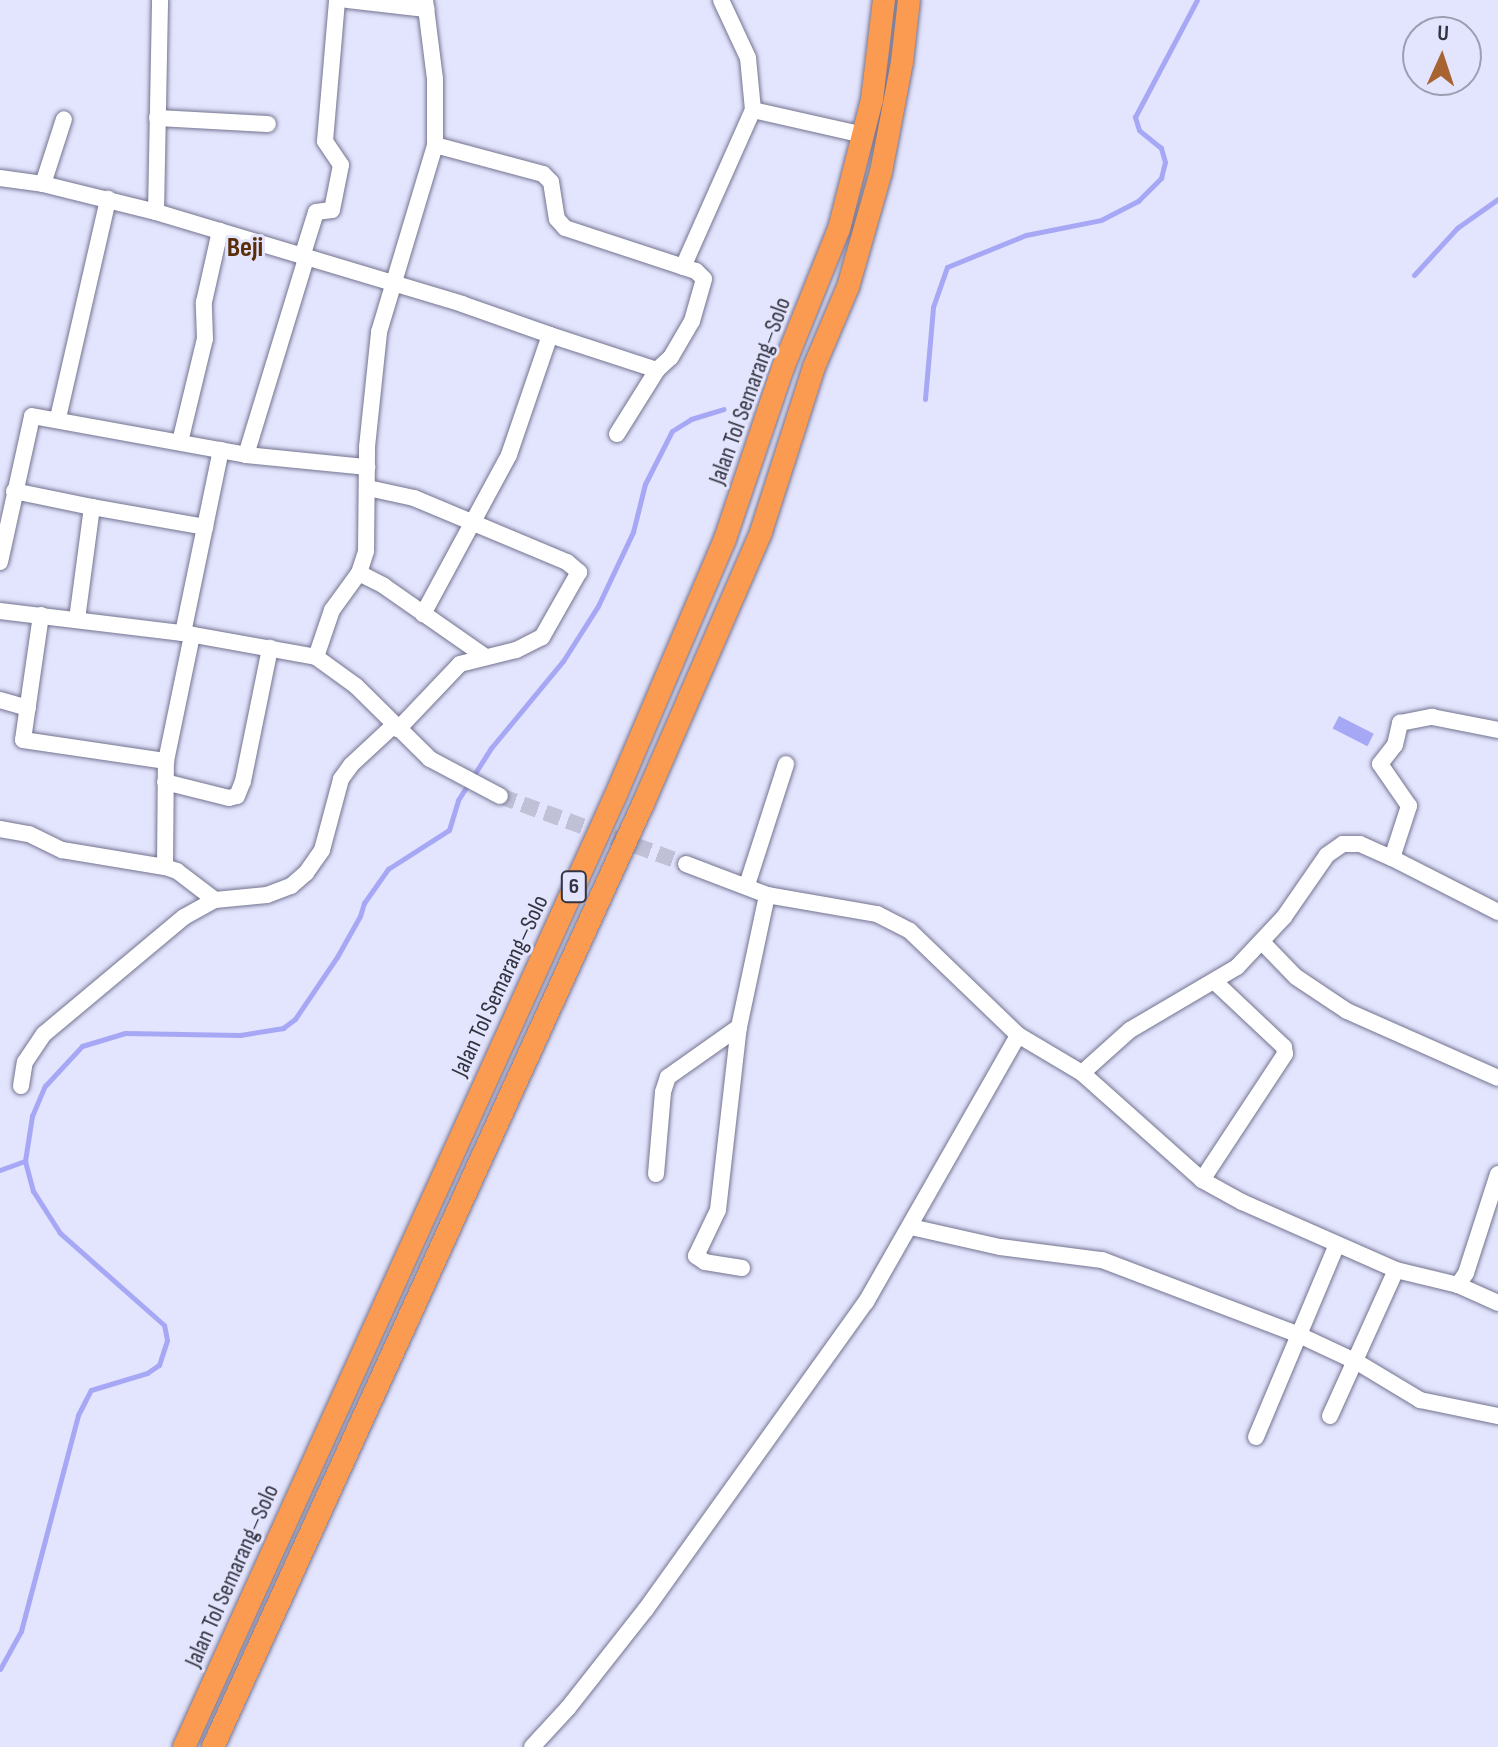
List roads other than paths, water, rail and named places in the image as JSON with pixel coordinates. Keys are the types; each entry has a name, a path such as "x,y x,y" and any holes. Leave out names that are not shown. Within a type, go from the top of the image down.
{"highway":[{"name":"Jalan Tol Semarang–Solo","path":"184,1747 608,811 725,539 783,368 839,229 864,135 884,0"},
{"name":"6","path":"213,1747 637,818 761,532 814,367 848,287 881,172 902,62 909,0"}],"street":[{"path":"156,212 160,0"},
{"path":"246,455 316,212 332,210 341,165 325,141 337,0"},
{"path":"316,657 335,603 359,573 368,530 367,467 379,332 435,145 435,79 426,4 347,0"},
{"path":"683,267 753,110 748,58 721,0"},
{"path":"753,110 864,135"},
{"path":"157,118 268,124"},
{"path":"43,184 64,119"},
{"path":"435,145 543,174 551,182 557,219 565,228 702,275 704,285 692,321 677,348 657,370 617,434"},
{"path":"0,178 43,184 156,212 657,370"},
{"path":"58,418 108,199"},
{"path":"180,442 205,339 204,302 220,231"},
{"path":"423,614 509,455 550,335"},
{"path":"0,562 30,419 37,415 246,455 367,467"},
{"path":"165,867 166,761 221,450"},
{"path":"21,1086 25,1062 44,1034 184,917 215,900 267,895 291,886 306,873 322,850 341,779 351,765 396,727 455,668 483,655 516,650 542,637 579,572 567,562 406,495 368,488"},
{"path":"14,491 205,527"},
{"path":"77,619 92,507"},
{"path":"359,573 384,586 483,655"},
{"path":"0,611 188,634 316,657 356,686 430,759 500,796"},
{"path":"41,615 24,742 166,761"},
{"path":"165,782 229,798 237,796 270,648"},
{"path":"0,700 28,708"},
{"path":"1392,858 1409,806 1380,764 1395,745 1400,723 1432,717 1498,730"},
{"path":"747,885 786,764"},
{"path":"0,829 29,834 62,850 165,867 177,871 215,900"},
{"path":"1082,1073 1130,1030 1215,982 1263,943 1306,882 1343,844 1360,844 1392,858 1498,912"},
{"path":"686,864 767,895 854,907 877,914 910,931 1018,1035 1082,1073 1202,1180 1396,1270 1458,1285 1498,1303"},
{"path":"742,1268 705,1262 696,1256 718,1210 739,1027 767,895"},
{"path":"1263,943 1296,977 1336,1004 1413,1043 1498,1078"},
{"path":"1202,1180 1285,1054 1284,1047 1215,982"},
{"path":"656,1174 663,1092 668,1077 739,1027"},
{"path":"532,1747 646,1609 858,1314 911,1227 1018,1035"},
{"path":"1458,1285 1466,1273 1498,1174"},
{"path":"911,1227 1000,1247 1102,1260 1297,1334 1357,1362 1420,1400 1498,1416"},
{"path":"1256,1437 1337,1244"},
{"path":"1330,1416 1396,1270"}],"water":[{"path":"1339,716 1374,734 1367,746 1333,728"}],"waterway":[{"path":"925,399 933,307 947,267 1026,235 1101,220 1138,201 1161,178 1165,162 1161,148 1139,130 1135,117 1197,0"},
{"path":"1414,275 1457,228 1498,199"},
{"path":"0,1669 21,1631 78,1415 91,1390 147,1373 159,1365 167,1340 164,1325 60,1233 33,1191 25,1161 32,1116 45,1086 82,1046 125,1033 240,1035 283,1028 295,1019 337,957 364,903 388,869 449,830 458,800 491,748 563,661 598,606 633,532 645,484 672,431 691,419 724,409"},
{"path":"0,1170 25,1161"}],"tunnel":[{"path":"500,796 686,864"}],"district":[{"name":"Beji","path":"245,248"}]}
